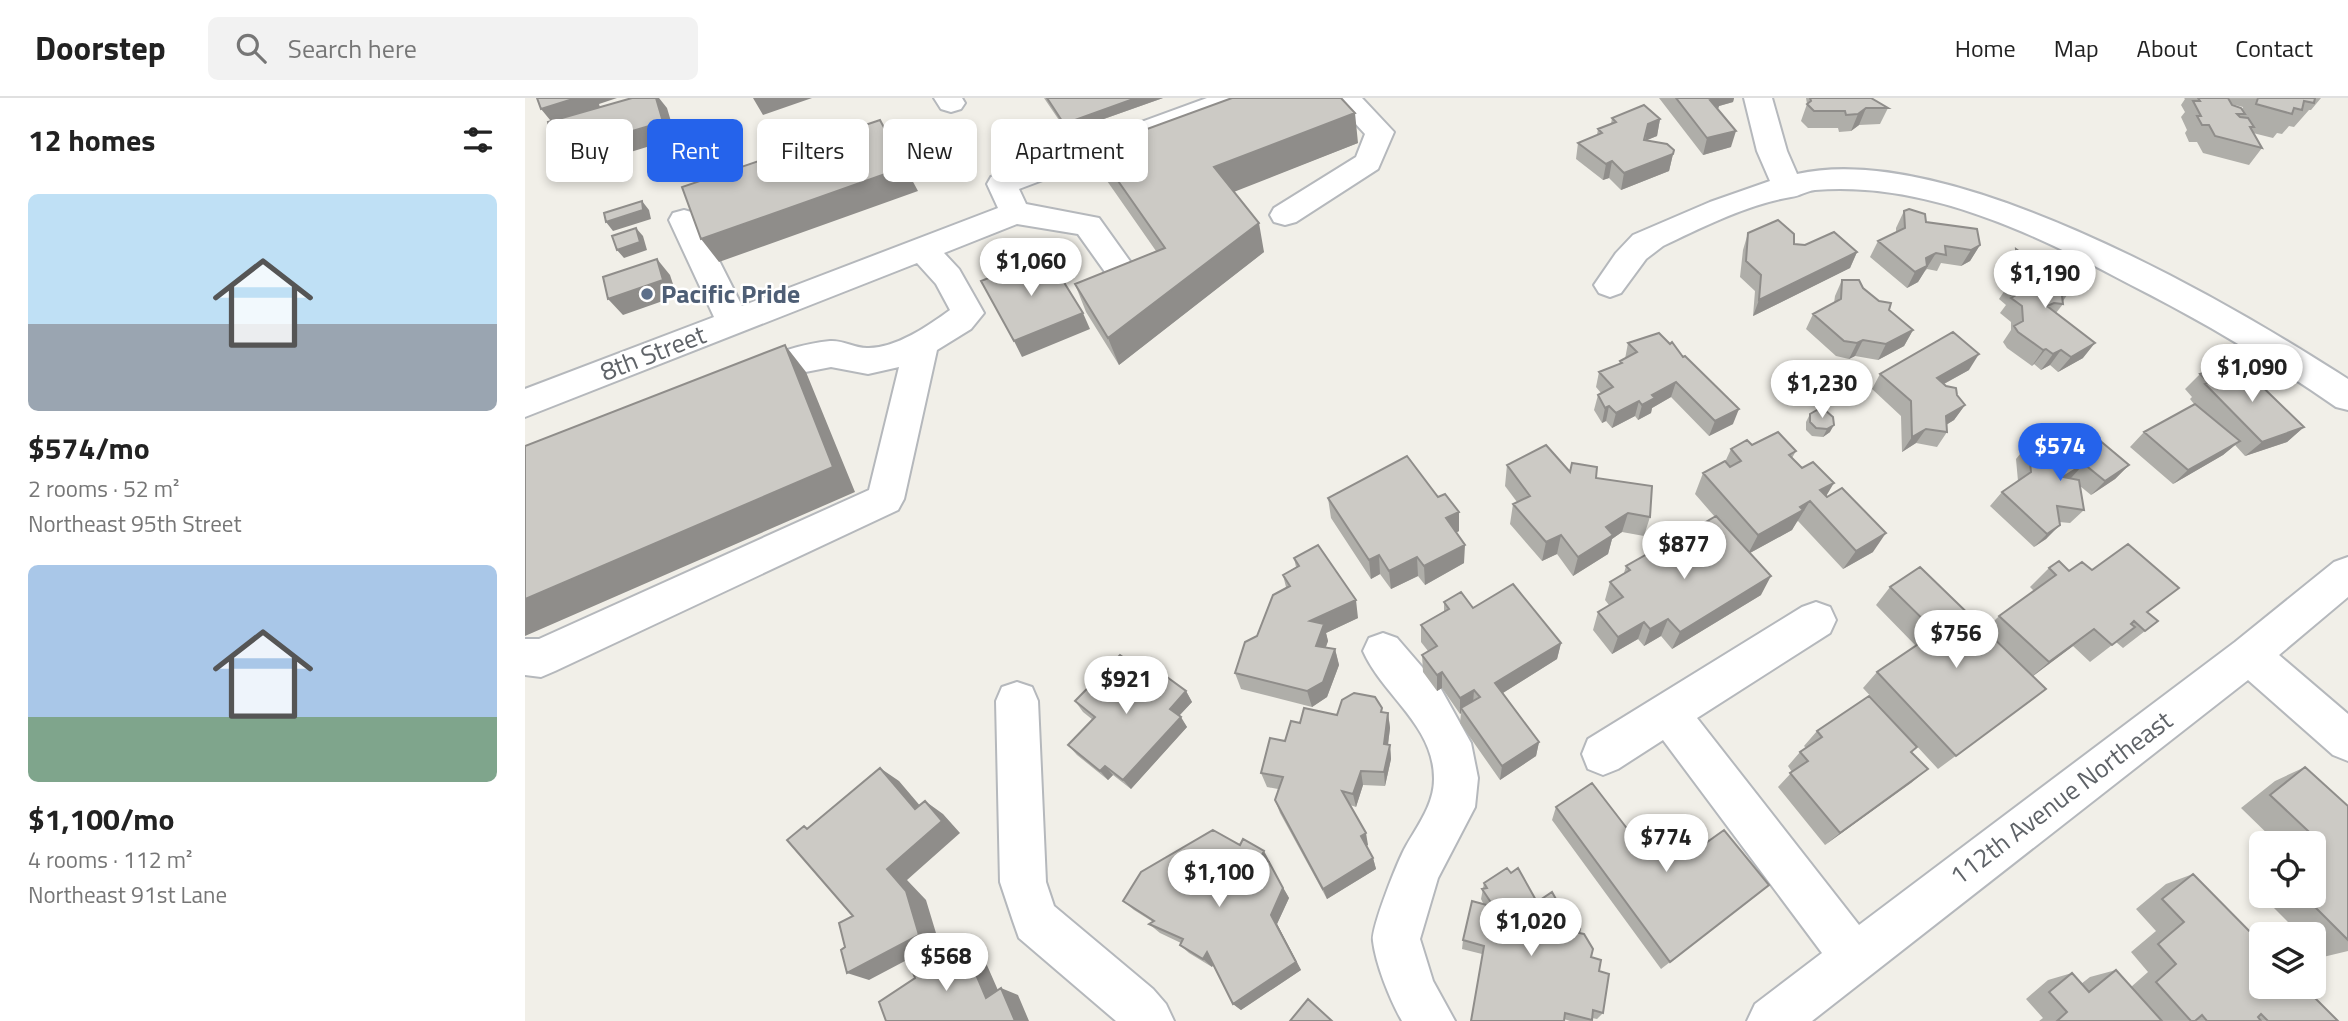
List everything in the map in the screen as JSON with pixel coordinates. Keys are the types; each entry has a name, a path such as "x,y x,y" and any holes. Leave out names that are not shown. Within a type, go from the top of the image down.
{"street":[{"path":"1131,285 1088,225 1016,213 1002,184 1234,98"},
{"path":"1285,215 1369,162 1380,132 1346,98"},
{"path":"1758,98 1772,151 1788,188"},
{"path":"1610,285 1640,245 1734,204 1813,180 1862,180 1930,192 2003,211 2093,251 2202,307 2300,364 2348,397"},
{"name":"8th Street","path":"527,394 733,322 1016,213"},
{"path":"684,220 733,322"},
{"path":"713,391 788,364 833,354 869,361 907,350 951,328 968,313 948,277 922,249"},
{"path":"525,657 541,658 885,499 922,343"},
{"name":"112th Avenue Northeast","path":"1772,1021 2249,655 2348,574"},
{"path":"1603,754 1816,620"},
{"path":"1383,651 1426,703 1450,743 1456,778 1453,807 1419,869 1396,939 1413,993 1430,1021"},
{"path":"2249,655 2348,741"},
{"path":"1017,701 1023,882 1037,921 1136,1006 1149,1021"},
{"path":"1668,713 1854,956"}],"building":[{"path":"537,98 576,98 541,109"},
{"path":"632,98 656,98 662,119 647,119 647,127 633,131 633,119 558,119"},
{"path":"1047,98 1136,98 1078,119 1061,119"},
{"path":"1232,98 1341,98 1355,113 1214,167 1259,223 1108,338 1075,284 1165,248 1119,182 1148,182 1148,129"},
{"path":"1676,98 1718,98 1710,100 1736,131 1707,138"},
{"path":"1810,98 1871,98 1888,108 1866,108 1858,114 1846,115 1845,111 1814,111 1807,104 1811,101"},
{"path":"2198,98 2228,98 2232,105 2241,108 2245,114 2237,114 2248,118 2262,148 2215,136 2209,125 2202,125 2197,116 2201,116 2193,101 2200,101"},
{"path":"2258,98 2315,98 2314,103 2304,101 2302,110 2294,108 2292,114 2256,104"},
{"path":"1644,105 1660,119 1648,124 1644,140 1667,144 1674,150 1673,154 1624,173 1612,161 1606,164 1578,143 1602,133 1598,129 1616,122 1612,118"},
{"path":"880,120 883,126 883,175 869,180 869,124"},
{"path":"757,162 757,182 862,182 701,239 682,187 697,182 743,182 743,166"},
{"path":"642,201 643,210 606,222 604,213"},
{"path":"1909,209 1925,214 1926,222 1977,229 1980,245 1971,250 1945,246 1946,255 1936,253 1926,258 1927,266 1915,272 1878,241 1905,228 1904,211"},
{"path":"1778,220 1794,234 1794,244 1805,245 1834,232 1857,252 1759,300 1761,275 1746,261 1748,233"},
{"path":"636,228 640,242 617,250 612,236"},
{"path":"2016,249 2031,260 2047,263 2048,273 2069,292 2062,296 2063,304 2054,303 2047,306 2095,343 2071,357 2061,350 2053,354 2043,350 2018,332 2014,326 2023,321 2022,306 2011,298 2021,292 2010,283 2018,278"},
{"path":"1047,255 1083,313 1014,341 981,281"},
{"path":"657,259 663,280 608,299 603,277"},
{"path":"1842,280 1859,280 1863,288 1879,301 1891,303 1889,310 1913,330 1886,344 1863,340 1857,343 1844,341 1813,314 1841,299"},
{"path":"1953,332 1979,354 1937,378 1946,386 1956,388 1957,395 1965,405 1946,416 1947,432 1926,429 1912,437 1911,401 1880,374"},
{"path":"1659,333 1670,344 1672,342 1683,357 1739,409 1715,421 1676,382 1652,395 1655,398 1642,405 1639,401 1616,413 1609,406 1605,408 1598,395 1613,387 1599,372 1622,363 1620,361 1637,352 1628,343"},
{"path":"785,345 833,467 525,599 525,446"},
{"path":"2219,368 2227,376 2245,370 2304,427 2262,442 2205,384 2209,383 2200,374"},
{"path":"2195,404 2240,441 2188,470 2144,432"},
{"path":"1817,410 1826,411 1833,417 1834,425 1827,429 1816,428 1810,422 1810,414"},
{"path":"1778,432 1796,451 1789,455 1802,468 1813,462 1834,483 1820,490 1827,497 1842,488 1886,533 1856,551 1810,501 1800,507 1803,510 1758,535 1703,473 1725,461 1730,467 1741,461 1731,449 1747,440 1752,445"},
{"path":"2098,439 2129,465 2105,481 2084,464 2063,477 2079,480 2084,510 2057,506 2060,525 2047,534 2002,492 2031,472 2028,444 2038,452 2053,455 2055,467"},
{"path":"1546,445 1570,472 1572,463 1597,467 1596,478 1652,486 1650,517 1628,513 1606,527 1613,535 1578,557 1561,535 1546,542 1513,504 1530,496 1507,465"},
{"path":"1407,456 1438,497 1445,494 1459,512 1446,518 1465,545 1424,566 1417,557 1389,571 1379,555 1369,560 1328,498"},
{"path":"1716,516 1771,576 1680,632 1668,619 1650,629 1644,622 1618,637 1598,612 1623,597 1610,582 1630,570 1626,566 1649,553 1655,560 1682,544 1677,539"},
{"path":"2128,544 2179,588 2147,612 2158,621 2145,631 2134,621 2131,624 2135,627 2112,645 2094,629 2049,662 1999,616 2056,575 2049,568 2059,561 2069,571 2082,562 2092,570"},
{"path":"1318,545 1356,600 1310,621 1324,624 1316,646 1335,649 1323,682 1307,691 1235,673 1245,642 1257,636 1273,595 1290,586 1283,575 1299,566 1294,558"},
{"path":"1920,567 2046,689 1956,756 1877,672 1936,632 1890,587"},
{"path":"1513,584 1561,643 1495,683 1539,742 1502,766 1461,708 1480,697 1474,690 1460,698 1442,672 1437,675 1422,655 1437,646 1421,625 1449,609 1444,602 1461,592 1473,608"},
{"path":"1120,655 1149,676 1156,669 1186,691 1170,709 1181,717 1123,780 1105,766 1100,771 1068,745 1095,717 1075,701"},
{"path":"1354,693 1375,697 1382,708 1381,712 1388,713 1384,744 1390,745 1384,772 1361,771 1353,794 1342,791 1366,833 1361,836 1373,858 1323,889 1275,800 1283,777 1261,773 1270,738 1285,741 1291,721 1300,723 1304,708 1337,715 1342,700"},
{"path":"1869,696 1917,747 1911,752 1928,769 1840,833 1790,773 1808,761 1800,752 1822,737 1817,731"},
{"path":"2305,767 2348,806 2348,940 2316,908 2326,908 2326,831 2308,831 2270,795"},
{"path":"880,768 915,809 925,801 942,821 887,869 906,891 919,935 847,973 841,950 845,947 839,923 853,916 787,840 804,826 807,829"},
{"path":"1592,783 1649,857 1690,828 1703,845 1724,830 1769,885 1670,962 1556,807"},
{"path":"1213,830 1240,845 1243,839 1264,851 1261,857 1269,862 1283,888 1271,915 1296,962 1233,1004 1207,952 1203,959 1180,945 1183,939 1149,924 1154,921 1123,901 1141,872"},
{"path":"1507,868 1511,873 1518,868 1537,902 1552,892 1571,926 1580,929 1579,933 1584,934 1593,949 1591,957 1601,960 1599,971 1609,974 1603,1013 1593,1010 1592,1020 1565,1013 1564,1021 1471,1021 1484,946 1463,940 1472,901 1494,907 1482,889 1487,888 1484,883"},
{"path":"2193,874 2249,931 2249,999 2316,999 2338,1021 2268,1021 2261,1014 2258,1017 2261,1021 2207,1021 2202,1015 2191,1021 2156,982 2176,964 2158,944 2184,922 2162,899"},
{"path":"961,939 986,998 1001,988 1015,1021 886,1021 879,1002 915,978 912,970"},
{"path":"2116,970 2162,1021 2057,1021 2067,1012 2049,992 2072,973 2089,992"},
{"path":"1308,999 1332,1021 1290,1021"}],"place":[{"name":"Pacific Pride","path":"647,294"}]}
